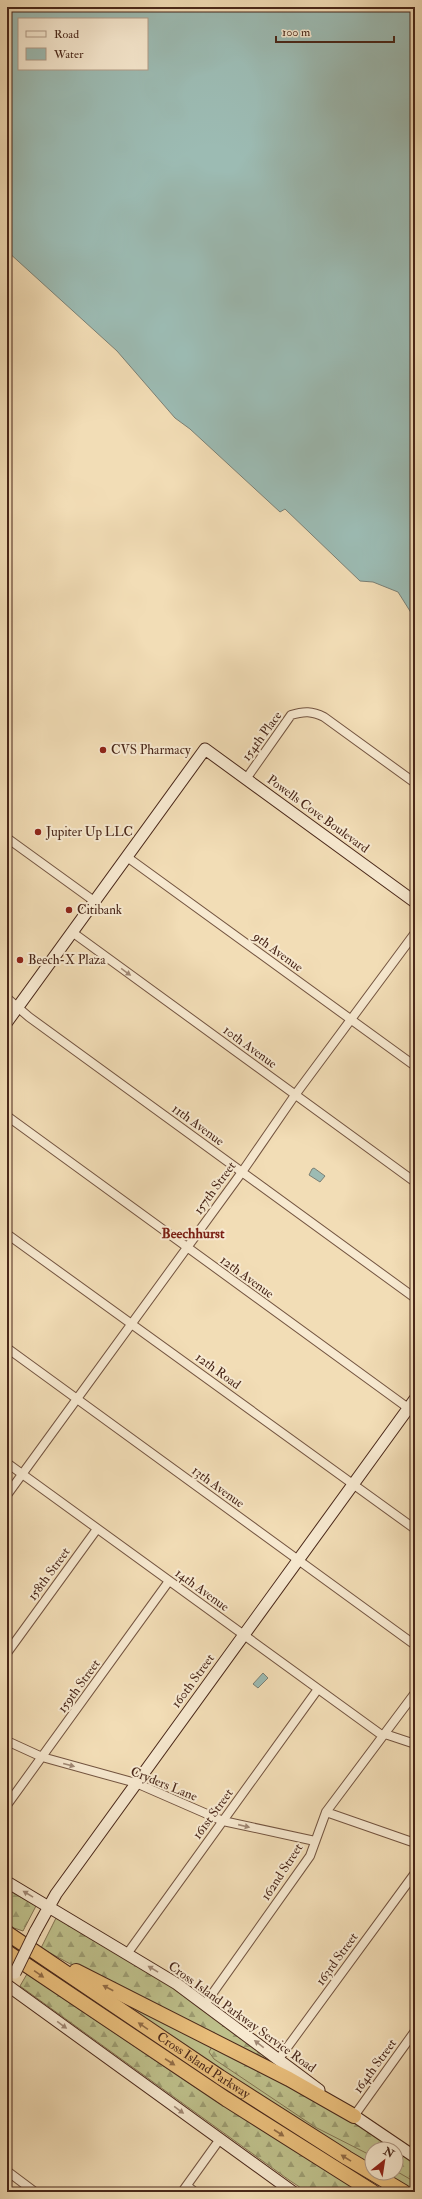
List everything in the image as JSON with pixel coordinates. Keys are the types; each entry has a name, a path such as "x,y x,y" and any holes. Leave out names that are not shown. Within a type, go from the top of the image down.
{"highway":[{"path":"10,1935 131,2001 289,2079 354,2116"},
{"name":"Cross Island Parkway","path":"10,1935 231,2084 353,2162 404,2192"},
{"name":"Cross Island Parkway","path":"7,1952 220,2095 373,2192"}],"street":[{"name":"154th Place","path":"246,779 291,715 314,712 324,717 415,783"},
{"name":"Powells Cove Boulevard","path":"127,856 205,749 415,902"},
{"path":"7,838 94,901"},
{"path":"7,1022 127,856"},
{"name":"9th Avenue","path":"127,856 415,1066"},
{"name":"10th Avenue","path":"72,932 415,1182"},
{"name":"157th Street","path":"7,1495 242,1172 295,1095 415,933"},
{"name":"11th Avenue","path":"7,998 28,1017 415,1298"},
{"name":"12th Avenue","path":"7,1116 186,1248 412,1411"},
{"name":"12th Road","path":"7,1234 415,1529"},
{"name":"13th Avenue","path":"7,1348 415,1645"},
{"name":"160th Street","path":"7,1986 48,1907 353,1484 412,1411 415,1399"},
{"name":"14th Avenue","path":"7,1464 384,1735 415,1744"},
{"name":"158th Street","path":"7,1653 97,1529"},
{"name":"159th Street","path":"7,1805 169,1581"},
{"name":"161st Street","path":"127,1954 318,1689"},
{"name":"162nd Street","path":"206,2004 310,1856 326,1812 415,1693"},
{"name":"Cryders Lane","path":"7,1741 42,1757 136,1783 223,1821 315,1841"},
{"path":"326,1812 415,1843"},
{"name":"163rd Street","path":"278,2060 415,1873"},
{"name":"Cross Island Parkway Service Road","path":"7,1882 127,1954 206,2004 278,2060 354,2116 415,2157"},
{"path":"7,1986 293,2192"},
{"name":"164th Street","path":"354,2116 415,2031"},
{"path":"195,2192 184,2189 220,2139"},
{"path":"7,2171 36,2192"}],"green space":[{"path":"7,1889 36,1906 23,1931 14,1928 7,1922"},
{"path":"56,1918 176,1989 287,2072 105,1983 41,1948"},
{"path":"27,1974 195,2087 361,2192 307,2192 20,1986"},
{"path":"113,1997 182,2030 379,2141 364,2141 364,2161 208,2061"},
{"path":"213,2045 332,2106 382,2141 364,2141 364,2152 315,2127 214,2059 209,2052"},
{"path":"404,2156 415,2163 415,2191 398,2181 404,2181"},
{"path":"404,2156 415,2163 415,2182 404,2176"}],"water":[{"path":"7,7 415,7 415,619 398,592 373,582 360,581 285,509 280,512 190,429 175,418 117,351 7,251"},
{"path":"314,1168 325,1176 320,1182 309,1175"},
{"path":"263,1673 268,1678 258,1688 253,1684"}],"place":[{"name":"CVS Pharmacy","path":"103,750"},
{"name":"Jupiter Up LLC","path":"38,832"},
{"name":"Citibank","path":"69,910"},
{"name":"Beech-X Plaza","path":"20,960"}],"district":[{"name":"Beechhurst","path":"193,1233"}]}
